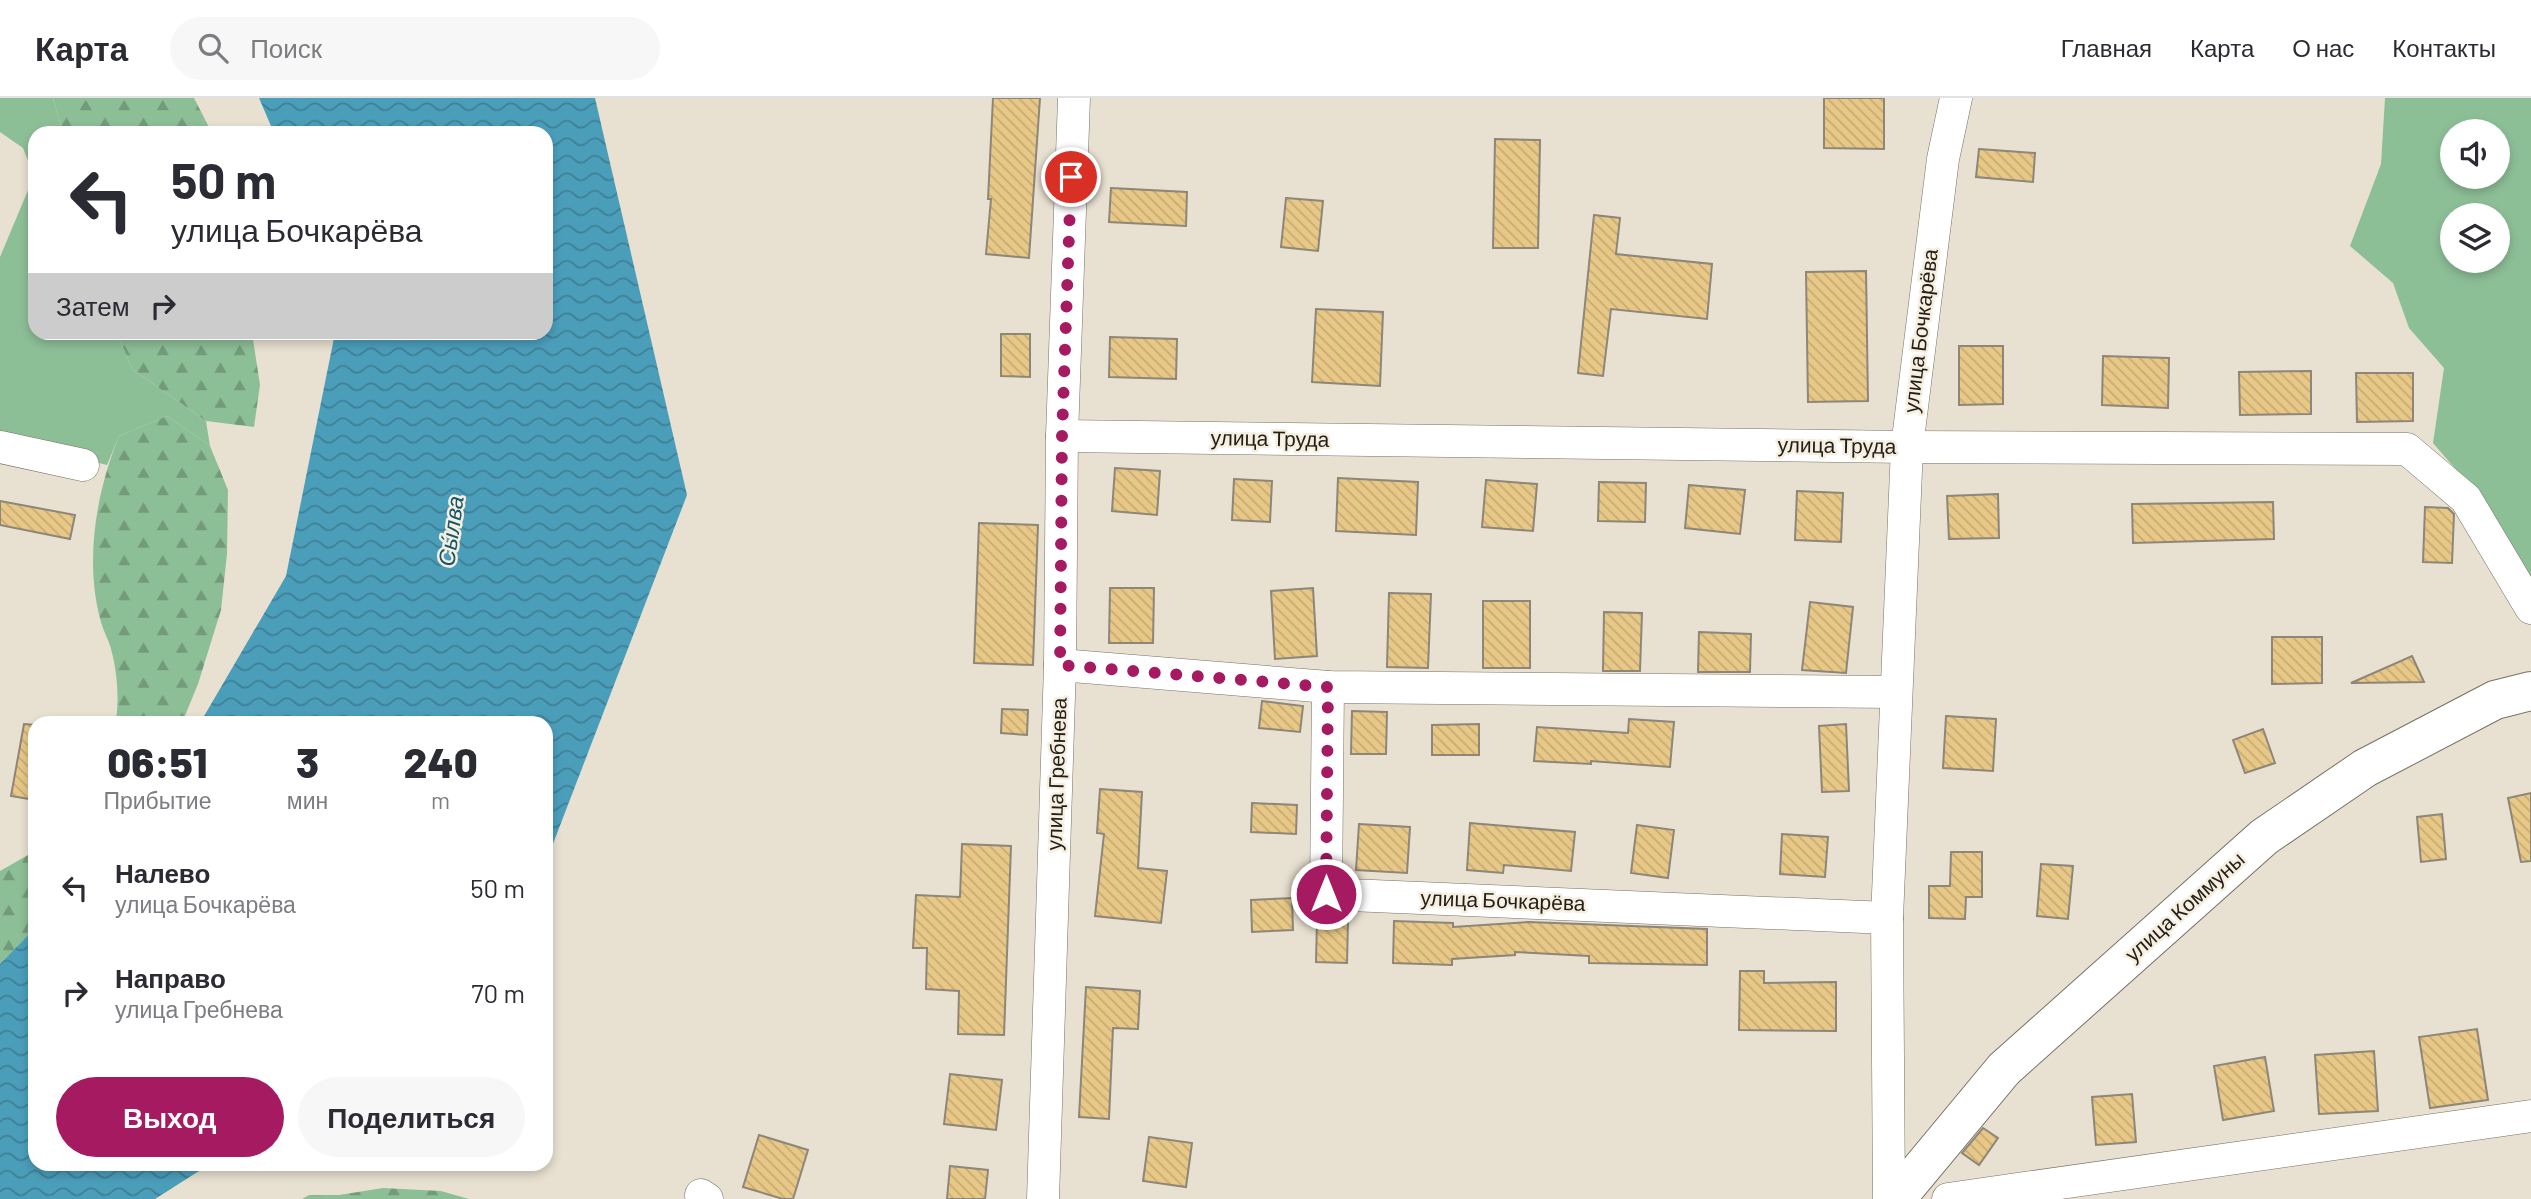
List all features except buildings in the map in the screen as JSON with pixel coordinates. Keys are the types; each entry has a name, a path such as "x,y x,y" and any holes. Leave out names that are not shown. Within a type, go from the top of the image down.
{"main road":[{"name":"улица Коммуны","path":"1896,1199 2004,1069 2264,837 2365,768 2495,700 2531,691"}],"street":[{"name":"улица Гребнева","path":"1043,1199 1060,665 1062,436 1073,98"},
{"name":"улица Бочкарёва","path":"1889,1199 1887,918 1907,447 1943,159 1956,98"},
{"name":"улица Труда","path":"1062,436 1907,447 2407,449 2466,499 2531,608"},
{"path":"0,447 82,465"},
{"path":"1060,665 1328,687 1896,692"},
{"name":"улица Бочкарёва","path":"1328,687 1326,894 1887,918"},
{"path":"1948,1199 2531,1116"}],"green space":[{"path":"0,98 53,98 61,126 28,126 28,161 23,148 0,132"},
{"path":"53,98 194,98 208,126 61,126"},
{"path":"2385,98 2531,98 2531,581 2485,503 2433,443 2444,368 2409,328 2393,283 2350,246 2381,164"},
{"path":"28,190 28,340 120,340 132,369 206,421 210,446 167,416 119,436 107,465 0,437 0,257"},
{"path":"120,340 253,340 260,385 254,427 206,421 132,369"},
{"path":"167,416 210,446 228,490 227,554 221,610 198,684 185,716 117,716 115,669 96,599 93,552 104,481 119,436"},
{"path":"28,855 28,935 0,964 0,871"},
{"path":"383,1188 441,1191 469,1199 302,1199 309,1195 339,1195"}],"water":[{"name":"Сы́лва","path":"259,98 595,98 687,495 553,844 553,716 204,716 286,576 334,340 553,340 553,126 271,126"},
{"path":"28,935 28,1171 199,1171 155,1199 0,1199 0,964"}],"route":[{"path":"1071,177 1062,436 1060,665 1328,687 1326,894"}]}
